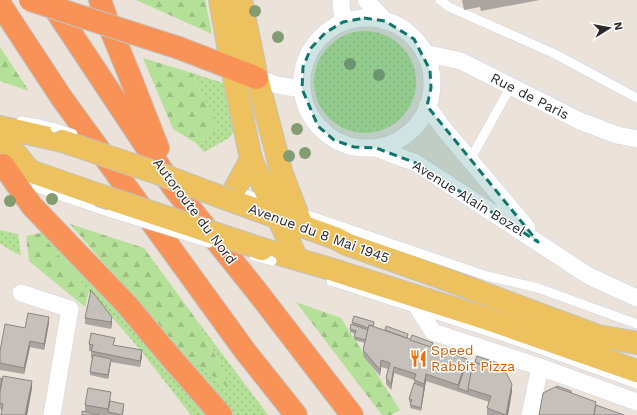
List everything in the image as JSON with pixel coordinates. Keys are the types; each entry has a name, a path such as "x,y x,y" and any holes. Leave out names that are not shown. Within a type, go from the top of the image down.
{"highway":[{"path":"30,0 179,48 257,78"},
{"name":"Autoroute du Nord","path":"49,0 172,177 255,289 352,415"},
{"path":"100,0 108,23 172,177"},
{"path":"0,4 66,103 245,351 296,415"},
{"path":"9,171 32,206 127,305 220,415"}],"main road":[{"path":"220,0 232,68 251,159 286,214"},
{"path":"241,0 257,78 282,174 286,214 270,258"},
{"path":"5,124 9,171"},
{"name":"Avenue du 8 Mai 1945","path":"5,124 58,134 157,173 230,193 286,214 346,244 598,336 637,343"},
{"path":"230,193 251,159"},
{"name":"Avenue du 8 Mai 1945","path":"9,171 270,258 415,302 488,319 637,371"}],"street":[{"path":"341,0 342,22"},
{"path":"366,0 385,21"},
{"path":"364,18 385,21 405,31 414,39 424,53 430,70 431,82 427,106 419,121 407,134 392,143 376,148 354,147 334,140 318,126 308,108 302,89 303,67 312,48 325,32 342,22 364,18"},
{"name":"Rue de Paris","path":"424,53 461,61 580,121 617,136 637,139"},
{"path":"257,78 277,85 302,89"},
{"name":"Avenue Alain Bozel","path":"427,106 444,129 538,242"},
{"name":"Avenue Alain Bozel","path":"376,148 416,163 590,276 637,298"},
{"path":"21,293 70,309 52,415"},
{"path":"415,302 433,332 540,367 637,402"},
{"path":"530,415 540,367"}],"lane":[{"path":"440,0 449,7 555,54 637,98"},
{"path":"470,160 511,86"},
{"path":"58,134 106,145"},
{"path":"142,158 172,177"},
{"path":"286,214 487,276 538,288 637,324"},
{"path":"324,278 368,293 415,302 505,337 637,384"}],"highlighted area":[{"path":"364,18 385,21 414,39 430,70 431,88 427,106 538,242 416,163 376,148 354,147 334,140 318,126 302,89 303,67 311,48 325,33 343,22"}],"green space":[{"path":"136,0 205,0 212,34"},
{"path":"365,31 384,35 401,46 412,63 416,82 412,101 401,118 384,129 365,133 346,129 329,118 318,101 314,82 318,63 329,46 346,35"},
{"path":"0,47 29,91 0,81"},
{"path":"143,58 192,73 218,130 196,143 173,129"},
{"path":"192,73 223,83 236,129 229,138 204,152 196,143 218,130"},
{"path":"70,224 144,248 193,315 220,364 230,389 178,350"},
{"path":"44,228 213,415 191,415 137,346 40,233"},
{"path":"0,230 18,234 21,256 0,244"},
{"path":"40,233 89,291 85,307 29,261 26,236"},
{"path":"296,302 341,318 400,410 391,415 382,415"},
{"path":"193,315 268,415 233,415 178,350 229,388 220,364"}],"building":[{"path":"91,290 112,317 111,322 85,318"},
{"path":"28,313 49,317 44,344 30,341 24,368 0,363 0,351 5,324 25,328"},
{"path":"354,316 374,322 373,326 369,325 368,328 352,322"},
{"path":"351,324 368,330 366,340 354,337 356,331 350,329"},
{"path":"369,325 467,359 458,385 426,374 424,384 414,380 416,374 394,367 391,384 386,378 390,363 381,360 380,370 363,350"},
{"path":"386,326 408,334 407,338 385,330"},
{"path":"91,333 115,338 113,345 142,350 140,361 91,351 93,345 89,344"},
{"path":"412,335 433,343 431,347 410,340"},
{"path":"93,355 111,359 108,375 90,372"},
{"path":"477,356 506,366 504,373 475,362"},
{"path":"467,362 473,364 468,392 458,388"},
{"path":"473,362 506,373 512,384 506,415 487,408 491,396 468,389"},
{"path":"3,376 32,381 25,415 1,415 3,404 0,403 0,391"},
{"path":"0,378 2,379 0,391"},
{"path":"414,383 424,387 421,408 410,405 412,400 409,399"},
{"path":"557,386 571,391 571,393 556,388"},
{"path":"555,387 596,402 594,415 539,415 543,393"},
{"path":"88,388 111,392 108,409 85,405"},
{"path":"110,401 124,404 122,415 108,412"},
{"path":"596,405 624,415 594,415"},
{"path":"82,411 100,415 82,415"}],"place":[{"name":"Speed Rabbit Pizza","path":"418,358"}]}
